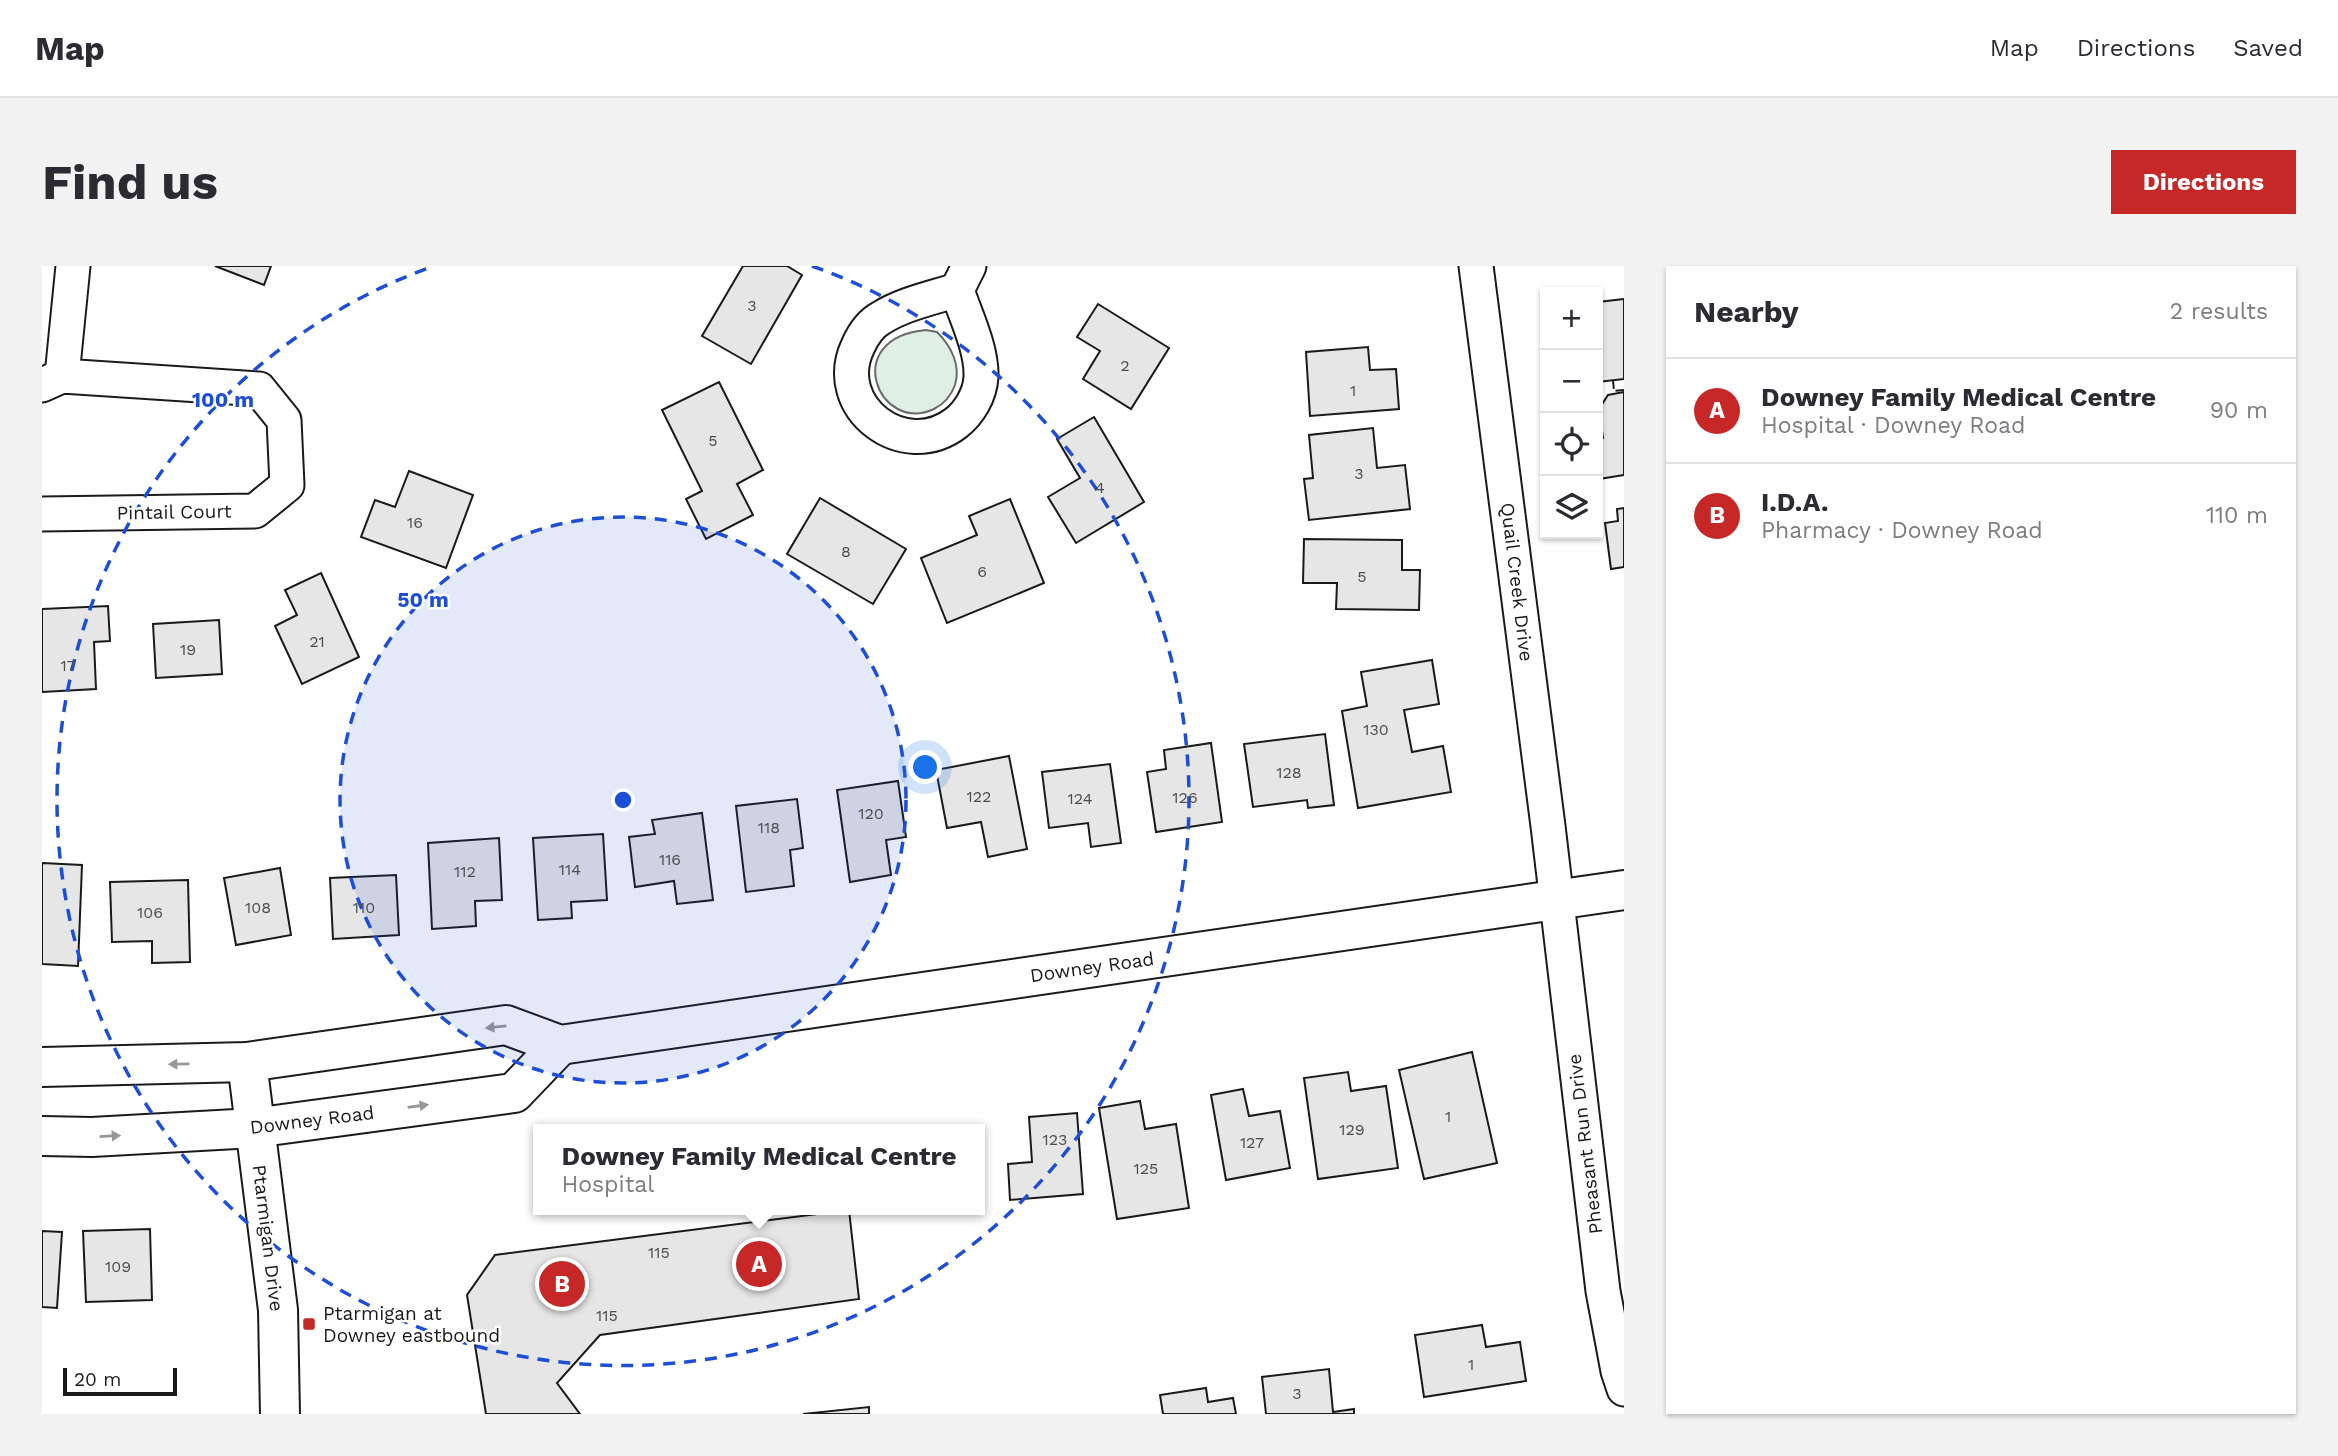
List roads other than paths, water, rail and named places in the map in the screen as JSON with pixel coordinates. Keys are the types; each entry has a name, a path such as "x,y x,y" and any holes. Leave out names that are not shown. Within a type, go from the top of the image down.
{"main road":[{"name":"Downey Road","path":"42,1067 247,1062 506,1026 560,1045 1624,890"},
{"name":"Downey Road","path":"42,1136 92,1137 254,1128 514,1093 560,1045"},
{"name":"Ptarmigan Drive","path":"247,1062 278,1310 281,1414"}],"street":[{"name":"Pintail Court","path":"42,514 255,511 287,485 284,420 259,389 52,381 73,266"},
{"name":"Quail Creek Drive","path":"1476,266 1556,898"},
{"path":"963,278 980,360 981,381 975,400 963,417 946,430 927,436 906,437 886,430 868,416 856,398 851,376 854,354 864,334 879,319 963,278"},
{"name":"Pheasant Run Drive","path":"1556,898 1603,1291 1624,1389"}],"place":[{"name":"Downey Family Medical Centre","path":"759,1264"},
{"name":"I.D.A.","path":"562,1284"},
{"name":"Ptarmigan at Downey eastbound","path":"309,1324"}]}
